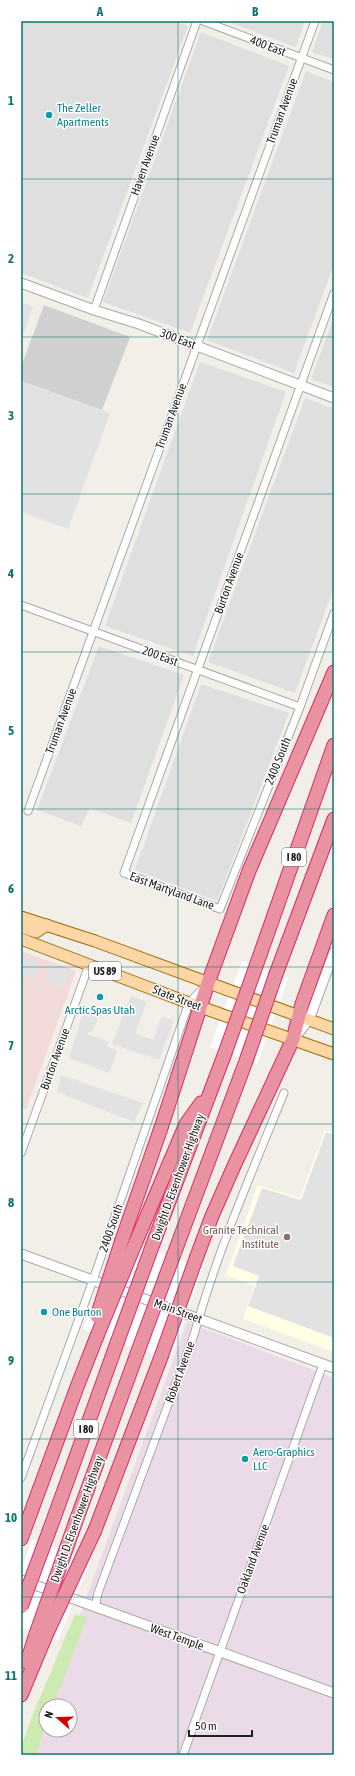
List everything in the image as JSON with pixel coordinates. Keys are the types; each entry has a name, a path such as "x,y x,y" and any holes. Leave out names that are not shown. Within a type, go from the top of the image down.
{"highway":[{"path":"21,1539 94,1335 195,1005 208,983 249,871 334,672"},
{"name":"Dwight D. Eisenhower Highway","path":"21,1607 255,969 334,746"},
{"name":"Dwight D. Eisenhower Highway","path":"21,1679 41,1635 76,1522 334,819"},
{"path":"21,1695 41,1635 95,1530 161,1357 212,1216 304,1018 334,915"},
{"path":"94,1335 135,1244 186,1124 210,1092"}],"main road":[{"name":"State Street","path":"21,917 47,925 334,1029"},
{"path":"21,927 36,932 47,925"},
{"name":"State Street","path":"21,939 195,1005 334,1054"}],"street":[{"name":"Haven Avenue","path":"94,310 197,21"},
{"name":"400 East","path":"202,21 334,70"},
{"name":"Truman Avenue","path":"28,811 314,21"},
{"name":"300 East","path":"21,283 94,310 139,324 334,398"},
{"name":"Burton Avenue","path":"124,873 334,293"},
{"name":"200 East","path":"21,604 300,707"},
{"name":"2400 South","path":"220,909 300,707 334,613"},
{"name":"East Martyland Lane","path":"124,873 220,909"},
{"path":"304,1018 334,952"},
{"name":"Burton Avenue","path":"21,1153 89,964"},
{"name":"2400 South","path":"21,1478 195,1005"},
{"name":"Robert Avenue","path":"95,1607 98,1593 236,1212 284,1092"},
{"name":"Main Street","path":"21,1254 334,1368"},
{"name":"Oakland Avenue","path":"183,1755 323,1364"},
{"name":"West Temple","path":"21,1580 334,1693"}],"shaded area":[{"path":"21,21 174,21 188,26 88,298 21,273"},
{"path":"226,21 305,21 296,47"},
{"path":"323,21 334,21 334,59 312,52"},
{"path":"201,32 289,66 190,333 103,302"},
{"path":"306,71 334,82 334,264 294,373 207,340"},
{"path":"21,302 33,307 21,340"},
{"path":"44,305 130,337 102,410 21,381 21,367"},
{"path":"334,317 334,387 311,379"},
{"path":"200,362 286,392 193,656 105,626"},
{"path":"21,381 110,413 68,529 21,512"},
{"path":"305,398 334,409 334,587 295,693 208,662"},
{"path":"99,646 184,675 131,823 90,808 81,826 37,810"},
{"path":"201,684 289,713 217,901 135,870"},
{"path":"21,951 76,971 26,1110 21,1108"},
{"path":"21,958 40,964 35,978 25,975 21,986"},
{"path":"50,964 70,971 63,988 44,981"},
{"path":"131,996 147,1002 135,1033 153,1040 162,1016 174,1021 159,1060 112,1044"},
{"path":"83,1012 98,1018 92,1032 89,1031 87,1034 109,1042 107,1046 117,1051 109,1073 69,1058"},
{"path":"61,1075 143,1103 134,1122 57,1092"},
{"name":"Granite Technical Institute","path":"325,1130 334,1134 334,1352 243,1319 254,1286 226,1275 258,1185 300,1198"},
{"name":"Granite Technical Institute","path":"326,1132 334,1135 334,1338 248,1306 259,1276 233,1266 262,1188 301,1200"},
{"path":"187,1322 334,1378 334,1755 30,1755 38,1723 38,1738 78,1738 78,1698 48,1698 81,1612"}],"green space":[{"path":"75,1614 87,1618 56,1698 40,1698"},
{"path":"38,1702 38,1738 41,1738 36,1755 21,1755 21,1748"}],"pier":[{"path":"242,961 288,978 257,1064 210,1047"},
{"path":"116,1237 203,1269 170,1360 83,1329"},
{"path":"32,1539 91,1561 58,1640 21,1627 21,1571"}],"place":[{"name":"The Zeller Apartments","path":"49,115"},
{"name":"Arctic Spas Utah","path":"100,997"},
{"name":"Granite Technical Institute","path":"287,1237"},
{"name":"One Burton","path":"44,1312"},
{"name":"Aero-Graphics LLC","path":"245,1459"}]}
